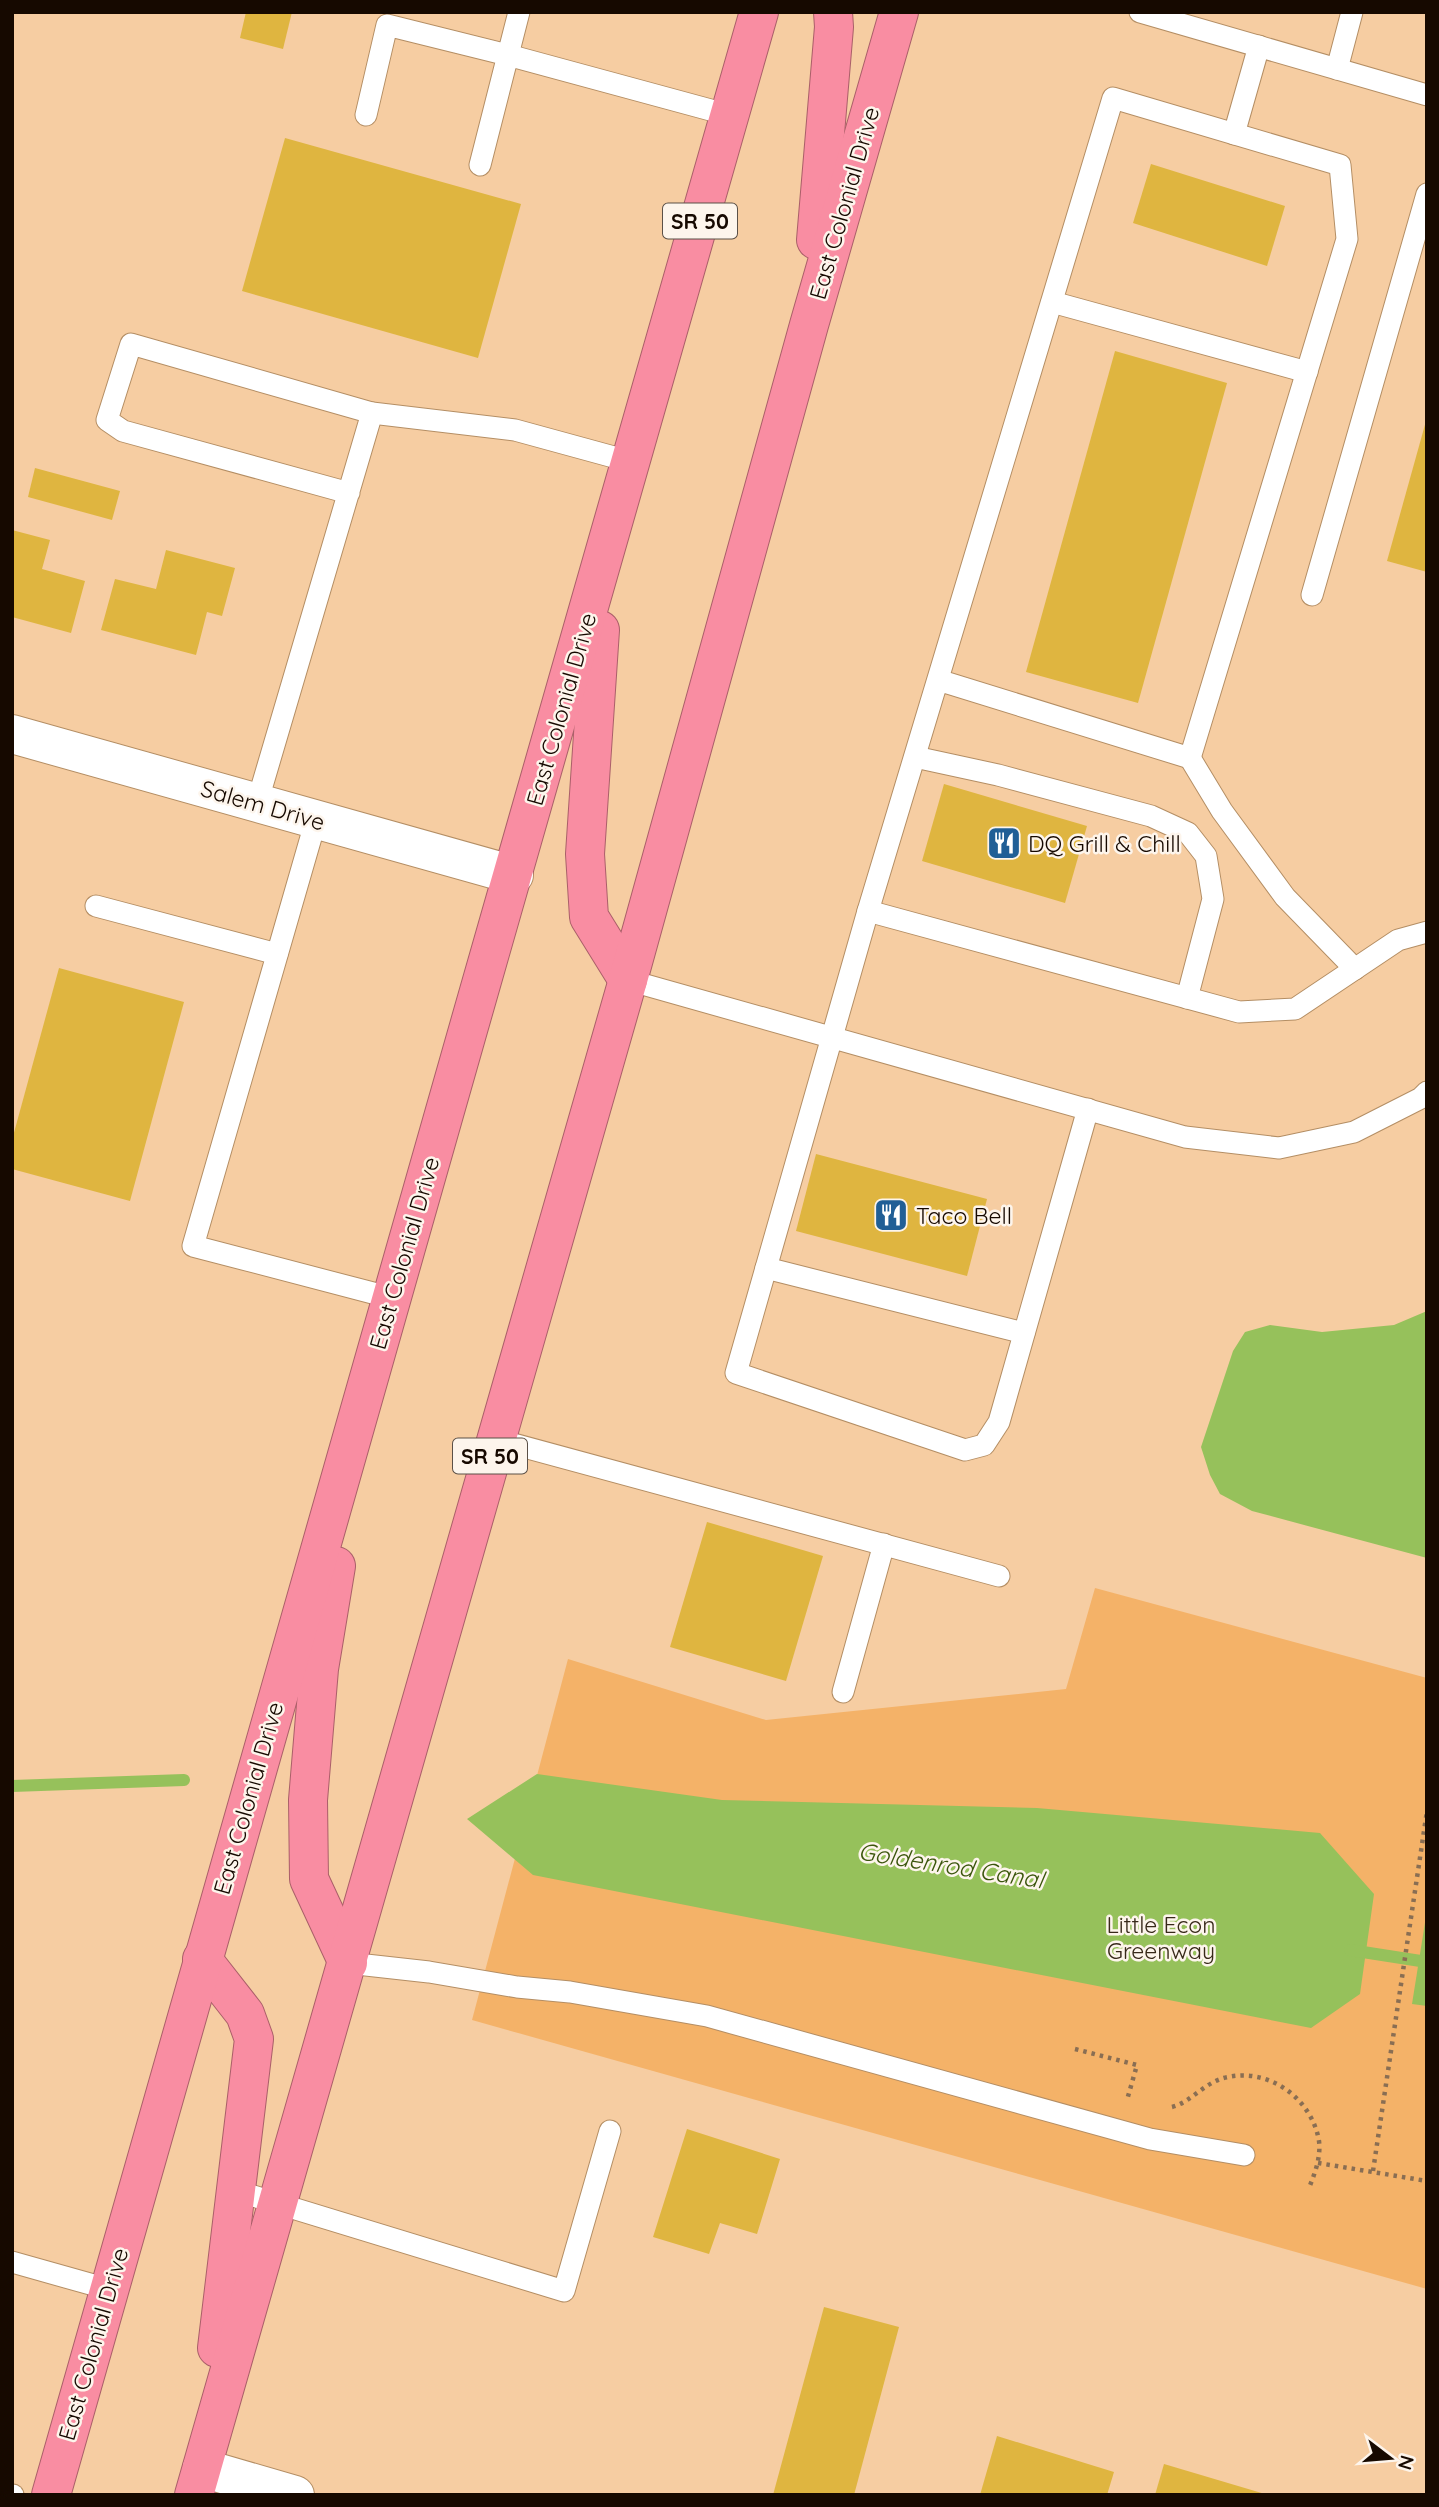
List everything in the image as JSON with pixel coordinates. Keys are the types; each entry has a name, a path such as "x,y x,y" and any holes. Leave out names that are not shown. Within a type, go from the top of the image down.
{"highway":[{"name":"East Colonial Drive","path":"51,2495 759,12"},
{"path":"809,325 833,40 833,12"},
{"name":"East Colonial Drive","path":"198,2481 628,980 809,325 899,12"},
{"path":"605,555 585,854 589,917 628,980"},
{"path":"348,1962 309,1879 307,1800 319,1669 363,1395"},
{"path":"198,2481 237,2191 254,2039 245,2014 202,1959"}],"street":[{"name":"Salem Drive","path":"12,734 514,875"},
{"path":"198,2481 295,2495"}],"lane":[{"path":"480,165 519,12"},
{"path":"1140,12 1199,20 1259,46 1427,95"},
{"path":"1337,69 1352,12"},
{"path":"366,115 389,19 729,116"},
{"path":"1234,134 1259,46"},
{"path":"1088,1109 999,1422 984,1445 965,1450 736,1373 868,911 1114,98 1340,165 1348,239 1190,758"},
{"path":"1312,595 1427,194"},
{"path":"1052,302 1307,372"},
{"path":"349,493 123,431 107,420 131,344 373,413 516,430 632,462"},
{"path":"257,803 373,413"},
{"path":"938,680 1190,758 1222,811 1285,897 1355,969"},
{"path":"915,757 998,775 1151,816 1188,832 1206,856 1213,899 1187,998"},
{"path":"316,820 193,1246 392,1298"},
{"path":"96,905 277,954"},
{"path":"868,911 1239,1012 1295,1009 1398,940 1427,932"},
{"path":"628,980 1185,1137 1279,1148 1354,1132 1427,1093"},
{"path":"766,1268 1024,1333"},
{"path":"495,1439 999,1576"},
{"path":"843,1692 884,1544"},
{"path":"348,1962 517,1987 570,1992 698,2014 1150,2139 1244,2155"},
{"path":"237,2191 564,2291 610,2131"},
{"path":"12,2262 108,2289"}],"path":[{"path":"1373,2171 1427,1811"},
{"path":"1075,2049 1136,2065 1127,2101 1135,2103"},
{"path":"1166,2109 1177,2106 1213,2081 1228,2077 1242,2075 1274,2082 1294,2095 1303,2105 1316,2130 1319,2142 1318,2163 1310,2188"},
{"path":"1318,2163 1427,2181"}],"green space":[{"name":"Little Econ Greenway","path":"1095,1588 1427,1678 1427,2289 472,2020 568,1659 766,1720 1066,1689"}],"water":[{"path":"1427,1311 1427,1558 1252,1511 1220,1494 1210,1475 1201,1447 1233,1351 1245,1332 1270,1325 1322,1332 1394,1325"},
{"path":"537,1774 722,1800 1037,1808 1320,1833 1374,1894 1360,1994 1311,2028 533,1875 467,1819"},
{"path":"1427,1910 1427,2006 1412,2004"}],"building":[{"path":"246,12 292,12 283,49 240,38"},
{"path":"285,138 521,204 478,358 242,291"},
{"path":"1151,164 1285,206 1267,266 1133,223"},
{"path":"1115,351 1227,383 1138,703 1026,672"},
{"path":"1427,421 1427,572 1387,561"},
{"path":"35,468 120,491 112,520 28,497"},
{"path":"12,530 50,540 42,569 85,581 71,633 12,617"},
{"path":"166,550 235,568 222,616 207,612 196,655 101,630 115,579 156,589"},
{"name":"DQ Grill & Chill","path":"944,784 1087,826 1065,903 922,861"},
{"path":"59,968 184,1002 130,1201 12,1169 12,1140"},
{"name":"Taco Bell","path":"816,1154 987,1199 967,1276 796,1231"},
{"path":"707,1522 823,1556 786,1681 670,1647"},
{"path":"687,2129 780,2159 757,2234 720,2223 709,2254 653,2237"},
{"path":"824,2307 899,2327 854,2495 773,2495"},
{"path":"997,2436 1114,2472 1107,2495 980,2495"},
{"path":"1164,2464 1265,2494 1265,2495 1155,2495"}],"waterway":[{"name":"Goldenrod Canal","path":"12,1786 184,1780"},
{"name":"Goldenrod Canal","path":"1350,1950 1427,1962"}],"place":[{"name":"DQ Grill & Chill","path":"1004,843"},
{"name":"Taco Bell","path":"891,1215"}]}
